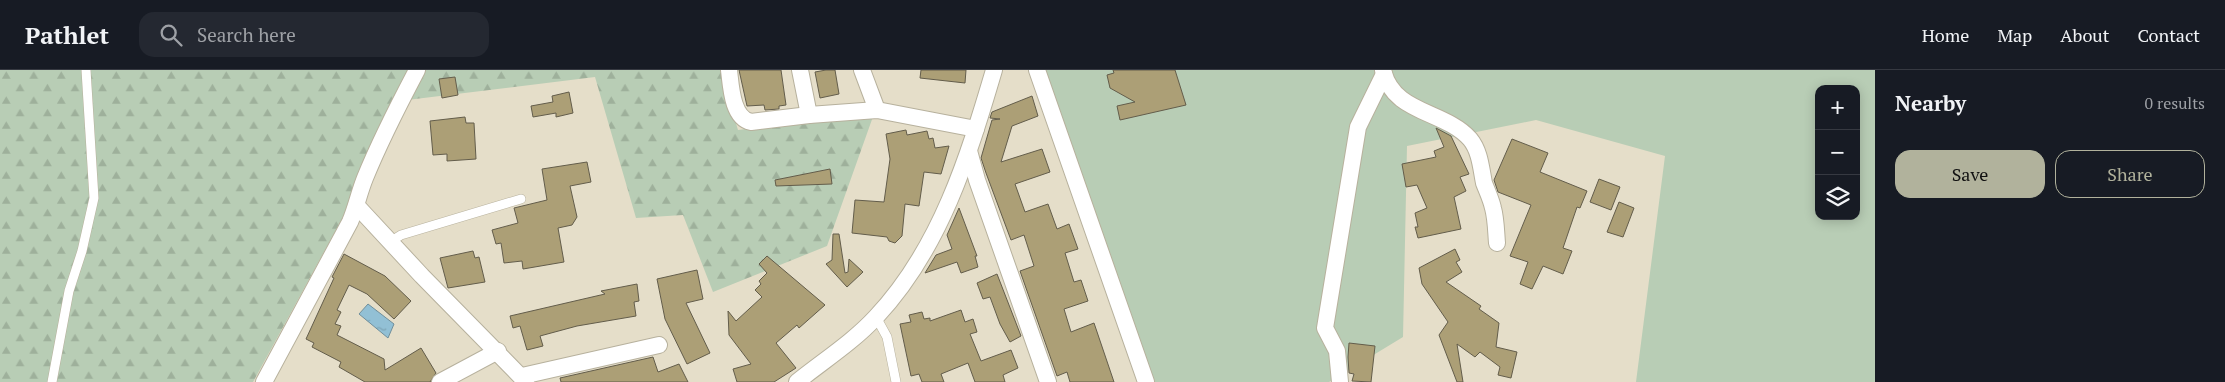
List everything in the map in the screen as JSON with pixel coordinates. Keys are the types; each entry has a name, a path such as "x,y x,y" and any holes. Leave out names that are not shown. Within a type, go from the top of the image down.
{"street":[{"path":"264,382 357,206 364,181 380,142 417,70"},
{"path":"729,70 738,114 746,121 877,110 976,129"},
{"path":"800,70 808,115"},
{"path":"862,70 877,110"},
{"path":"797,382 852,339 876,317 917,266 940,223 969,151 994,70"},
{"path":"1037,70 1146,382"},
{"path":"1383,72 1392,91 1404,103 1458,127 1471,141 1479,157 1485,184 1494,209 1497,243"},
{"path":"1340,382 1337,352 1325,328 1358,126 1383,72"},
{"path":"969,151 977,180 1048,382"},
{"path":"357,206 524,379 659,345"},
{"path":"440,382 498,351"}],"lane":[{"path":"52,382 69,291 82,251 94,198 86,70"},
{"path":"390,242 402,235 522,199"},
{"path":"876,317 886,333 896,382"}],"green space":[{"path":"0,70 720,70 738,130 875,111 827,246 713,292 683,215 636,218 595,77 407,100 253,382 0,382"},
{"path":"1038,70 1875,70 1875,382 1636,382 1665,156 1536,120 1407,146 1403,337 1329,382 1149,382"}],"water":[{"path":"368,304 394,324 388,338 359,314"}],"building":[{"path":"739,70 781,70 786,105 779,106 779,109 765,110 764,105 747,106"},
{"path":"835,70 839,94 820,98 815,72"},
{"path":"921,70 966,70 965,83 920,78"},
{"path":"1113,70 1175,70 1186,105 1120,120 1117,106 1135,102 1110,88 1107,75 1114,73"},
{"path":"455,77 458,95 442,98 439,79"},
{"path":"569,92 573,113 556,117 556,113 533,117 531,106 553,102 552,96"},
{"path":"1032,96 1038,116 1012,126 1001,162 1042,149 1050,172 1015,184 1025,212 1048,204 1057,229 1069,224 1078,249 1065,253 1074,282 1081,280 1088,301 1064,309 1071,332 1094,323 1114,382 1070,382 1067,372 1057,376 1020,271 1034,266 1024,235 1011,240 981,158 992,120 1000,119 990,118 992,112"},
{"path":"465,117 466,123 474,123 476,159 447,161 447,154 433,155 430,121"},
{"path":"1436,128 1451,136 1469,174 1460,177 1466,191 1454,197 1461,229 1418,238 1415,227 1418,227 1415,213 1427,208 1417,185 1406,187 1402,164 1436,157 1434,151 1444,147"},
{"path":"906,130 907,135 927,131 929,139 933,138 935,148 949,146 941,174 924,172 919,206 905,204 902,236 895,243 889,241 887,237 852,233 855,200 884,202 890,159 886,134"},
{"path":"1512,139 1548,153 1540,172 1587,191 1580,208 1577,207 1563,248 1572,251 1563,274 1543,266 1532,289 1520,284 1528,262 1510,256 1531,205 1498,192 1494,180"},
{"path":"587,162 591,182 570,186 577,217 572,225 558,228 564,262 523,269 522,261 504,263 501,243 496,244 492,230 518,223 514,208 547,200 542,169"},
{"path":"830,169 832,184 776,186 775,180"},
{"path":"1599,179 1620,187 1611,210 1590,202"},
{"path":"1619,202 1634,208 1623,237 1607,232"},
{"path":"959,208 977,256 975,256 978,267 961,273 957,262 925,273 936,255 952,249 947,235"},
{"path":"833,234 839,234 845,273 848,272 849,259 863,272 847,287 826,264 832,260"},
{"path":"1455,249 1460,260 1456,262 1462,272 1446,282 1481,306 1479,309 1499,323 1496,347 1517,352 1511,378 1498,375 1500,367 1480,352 1475,357 1457,344 1463,382 1457,382 1439,335 1448,322 1422,284 1419,268"},
{"path":"473,251 475,258 479,257 485,282 448,288 440,258"},
{"path":"344,254 385,276 411,301 394,319 367,294 349,285 337,310 341,312 335,324 341,326 337,335 384,359 385,370 421,348 436,373 430,382 365,382 339,367 341,362 312,347 314,343 306,339 334,278 332,277"},
{"path":"767,256 825,305 799,328 797,325 776,343 796,368 774,382 737,382 733,369 751,364 729,335 728,311 736,321 762,297 755,290 761,284 759,281 767,273 759,264"},
{"path":"697,270 703,299 686,303 710,353 687,364 665,319 657,279"},
{"path":"997,274 1021,336 1010,342 1000,324 990,297 983,299 977,283"},
{"path":"637,284 639,301 634,302 636,316 577,326 540,336 543,346 527,350 520,326 513,328 510,316 605,294 601,291"},
{"path":"961,310 965,322 973,319 977,332 970,334 981,361 1011,350 1018,368 1003,375 1005,382 975,382 968,363 941,374 944,382 922,382 919,374 911,376 900,324 911,322 909,315 922,312 924,319 930,318 930,321"},
{"path":"1349,343 1375,346 1371,382 1352,381 1354,374 1349,373"},
{"path":"653,357 658,372 679,364 688,382 561,382 560,378"}]}
